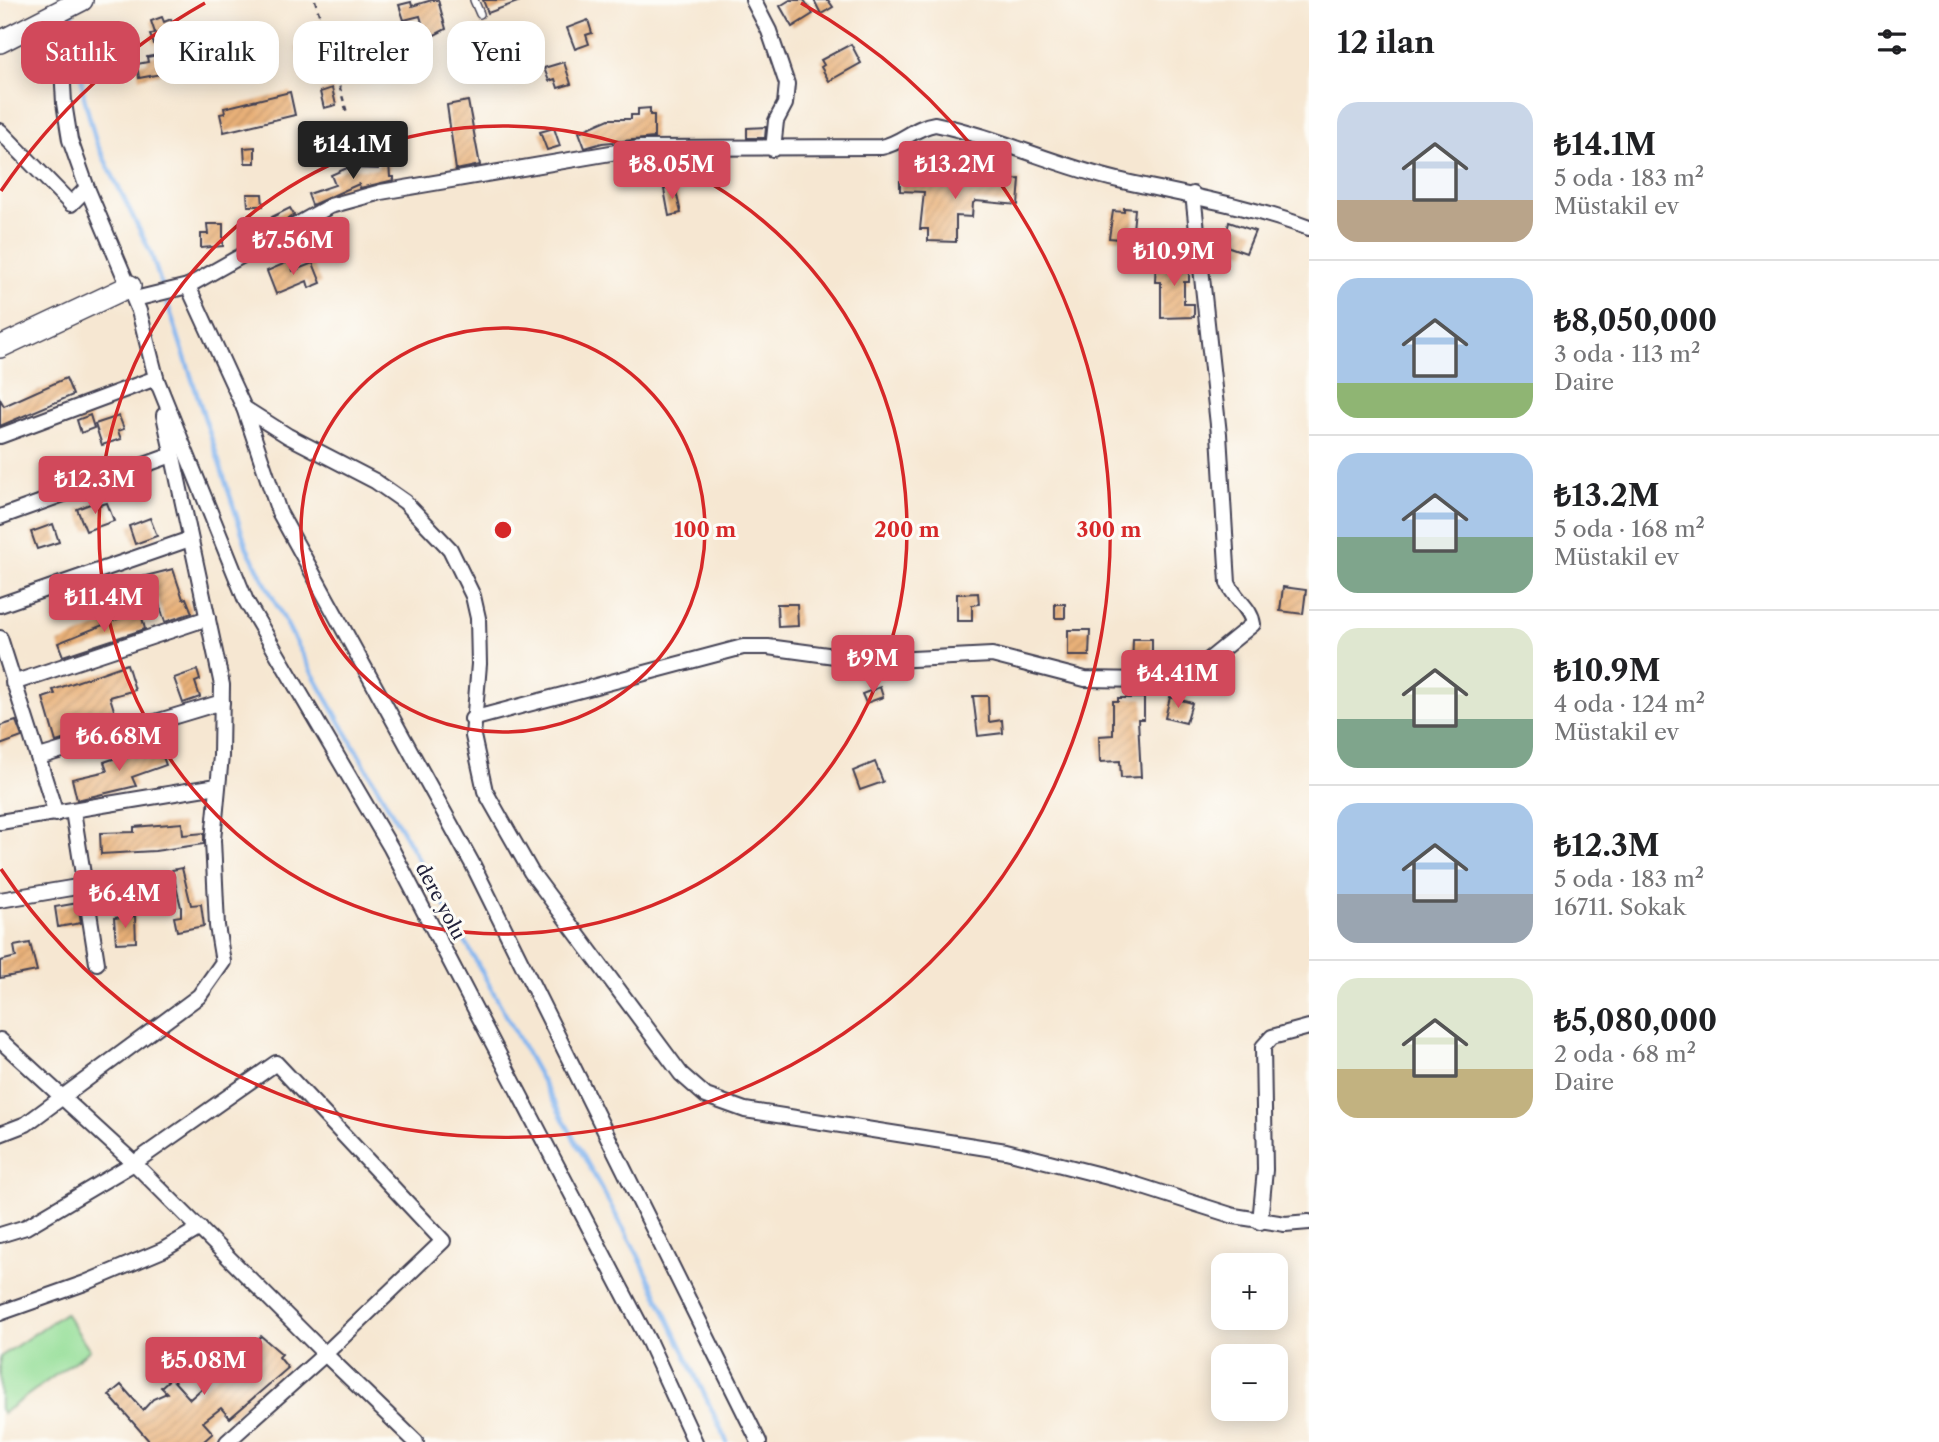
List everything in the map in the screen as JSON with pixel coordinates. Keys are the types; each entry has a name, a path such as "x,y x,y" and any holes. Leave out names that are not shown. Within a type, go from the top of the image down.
{"street":[{"path":"753,0 769,31 787,84 785,104 776,121 774,149"},
{"path":"0,42 69,7 64,103 71,140 87,188 132,292 156,378 222,685 214,879 223,962 199,996 26,1124 0,1134"},
{"path":"0,347 132,292 154,294 183,286 330,206 348,199 601,152 640,148 881,147 894,145 926,125 935,124 1117,180 1193,194 1270,214 1309,228"},
{"path":"0,131 71,204 87,188"},
{"path":"472,719 743,647 768,647 882,661 992,655 1085,679 1161,679 1194,672 1253,624 1252,616 1235,599 1228,583 1219,434 1193,194"},
{"path":"183,286 244,408 279,512 472,865 759,1442"},
{"path":"0,436 156,378"},
{"name":"dere yolu","path":"156,378 246,601 398,860 649,1342 695,1442"},
{"path":"244,408 288,436 385,488 405,502 450,550 472,596 478,618 479,664 472,719 475,751 485,791 531,872 681,1074 706,1096 746,1110 1042,1159 1260,1222 1309,1222"},
{"path":"0,517 172,455"},
{"path":"0,605 190,539"},
{"path":"13,683 208,618"},
{"path":"0,638 56,814"},
{"path":"39,757 222,702"},
{"path":"0,822 217,786"},
{"path":"73,811 97,963"},
{"path":"0,900 83,886"},
{"path":"1260,1222 1265,1170 1263,1047 1272,1037 1309,1027"},
{"path":"0,1040 134,1163 416,1442"},
{"path":"0,1235 26,1227 134,1163 276,1063 443,1241 325,1354 227,1442"},
{"path":"0,1313 96,1279 163,1250 200,1228"}],"lane":[{"path":"474,0 480,14"}],"path":[{"path":"315,0 347,113"}],"green space":[{"path":"65,1313 90,1350 3,1413 0,1409 0,1357"}],"building":[{"path":"438,0 446,29 433,36 433,21 422,21 420,16 404,20 399,5 411,2 412,6"},
{"path":"483,0 519,0 520,1 488,13"},
{"path":"790,0 804,0 813,14 792,27 780,6"},
{"path":"814,0 828,0 833,7 821,14"},
{"path":"162,17 164,21 154,21 154,30 151,21"},
{"path":"588,20 592,33 586,35 589,44 575,49 567,28"},
{"path":"851,44 861,63 829,81 821,67 824,65 821,60"},
{"path":"154,56 154,75 140,78 140,63 148,62 147,57"},
{"path":"564,62 571,84 558,88 555,79 549,81 545,68"},
{"path":"332,88 336,105 324,108 320,92"},
{"path":"290,92 295,115 224,132 220,114 225,113 224,108"},
{"path":"468,101 480,165 456,170 447,105"},
{"path":"650,108 650,115 654,115 654,138 602,143 585,148 579,132 609,119 631,119 631,115 638,115 638,109"},
{"path":"766,127 765,138 747,138 747,128"},
{"path":"554,128 560,146 547,150 540,132"},
{"path":"255,147 255,163 245,163 244,148"},
{"path":"680,162 701,162 702,179 681,179"},
{"path":"389,163 390,177 394,177 394,180 360,188 359,184 312,205 308,194 335,185 331,175 347,168 378,169 378,164"},
{"path":"925,168 947,169 947,186 995,187 995,181 1020,179 1018,205 976,201 973,203 972,217 956,216 956,242 928,241 928,229 920,229 924,192 900,191 900,181 925,181"},
{"path":"675,187 681,213 669,216 664,189"},
{"path":"247,194 262,194 263,206 248,206"},
{"path":"290,208 294,215 277,225 272,217"},
{"path":"1124,208 1135,209 1132,240 1109,238 1113,211 1124,212"},
{"path":"1229,222 1255,231 1246,253 1224,245"},
{"path":"207,224 223,224 223,246 201,248 201,234 208,234"},
{"path":"1156,259 1189,261 1189,282 1184,282 1184,304 1194,304 1194,317 1161,318 1161,282 1155,282"},
{"path":"290,261 293,271 313,263 321,283 309,288 307,281 276,294 267,271"},
{"path":"66,378 73,395 0,426 0,399 4,406"},
{"path":"90,415 94,428 81,433 77,420"},
{"path":"119,416 124,429 118,431 121,439 102,445 95,424"},
{"path":"95,502 96,506 107,503 114,521 86,531 77,509"},
{"path":"150,518 157,536 135,544 129,526"},
{"path":"53,524 59,542 37,549 31,532"},
{"path":"173,569 183,599 186,598 192,613 165,622 157,598 129,608 124,593 133,590 130,580"},
{"path":"1283,587 1306,590 1303,614 1280,611"},
{"path":"978,593 979,604 972,605 972,621 957,621 957,594"},
{"path":"777,604 797,604 798,626 778,627"},
{"path":"1055,604 1065,604 1065,618 1055,618"},
{"path":"140,610 145,629 63,656 58,643"},
{"path":"1068,630 1090,630 1089,656 1068,656"},
{"path":"1133,639 1152,639 1152,670 1132,669"},
{"path":"127,664 135,690 110,697 118,723 56,742 43,698 55,694 53,690"},
{"path":"197,670 200,680 195,682 200,697 183,703 174,678"},
{"path":"880,687 883,697 866,703 862,694"},
{"path":"973,696 988,696 989,722 1002,720 1003,733 978,736"},
{"path":"1170,697 1192,703 1186,723 1165,718"},
{"path":"1118,698 1144,698 1144,719 1138,719 1141,777 1121,778 1120,761 1100,762 1099,736 1113,735 1113,701 1118,701"},
{"path":"16,721 22,737 0,745 0,726"},
{"path":"158,744 166,765 132,777 136,786 77,800 72,779 107,771 104,762"},
{"path":"875,762 883,782 860,790 853,771"},
{"path":"182,823 183,835 204,833 204,844 155,851 101,854 100,833 134,832 134,827"},
{"path":"182,868 191,905 201,904 204,926 177,931 174,917 181,916 181,907 172,870"},
{"path":"122,874 123,887 100,890 98,877"},
{"path":"78,903 81,923 58,927 55,907"},
{"path":"135,916 136,942 116,943 114,918"},
{"path":"30,943 37,971 0,978 0,961 16,957 14,946"},
{"path":"261,1336 282,1354 279,1357 288,1368 230,1418 221,1408 203,1422 213,1433 203,1442 150,1442 109,1395 121,1385 143,1410 153,1399 167,1393 161,1387 171,1378 190,1399 225,1368 223,1365 237,1352 240,1355"}],"waterway":[{"path":"72,12 84,97 96,142 151,253 247,548 310,669 470,950 638,1255 727,1442"}]}
